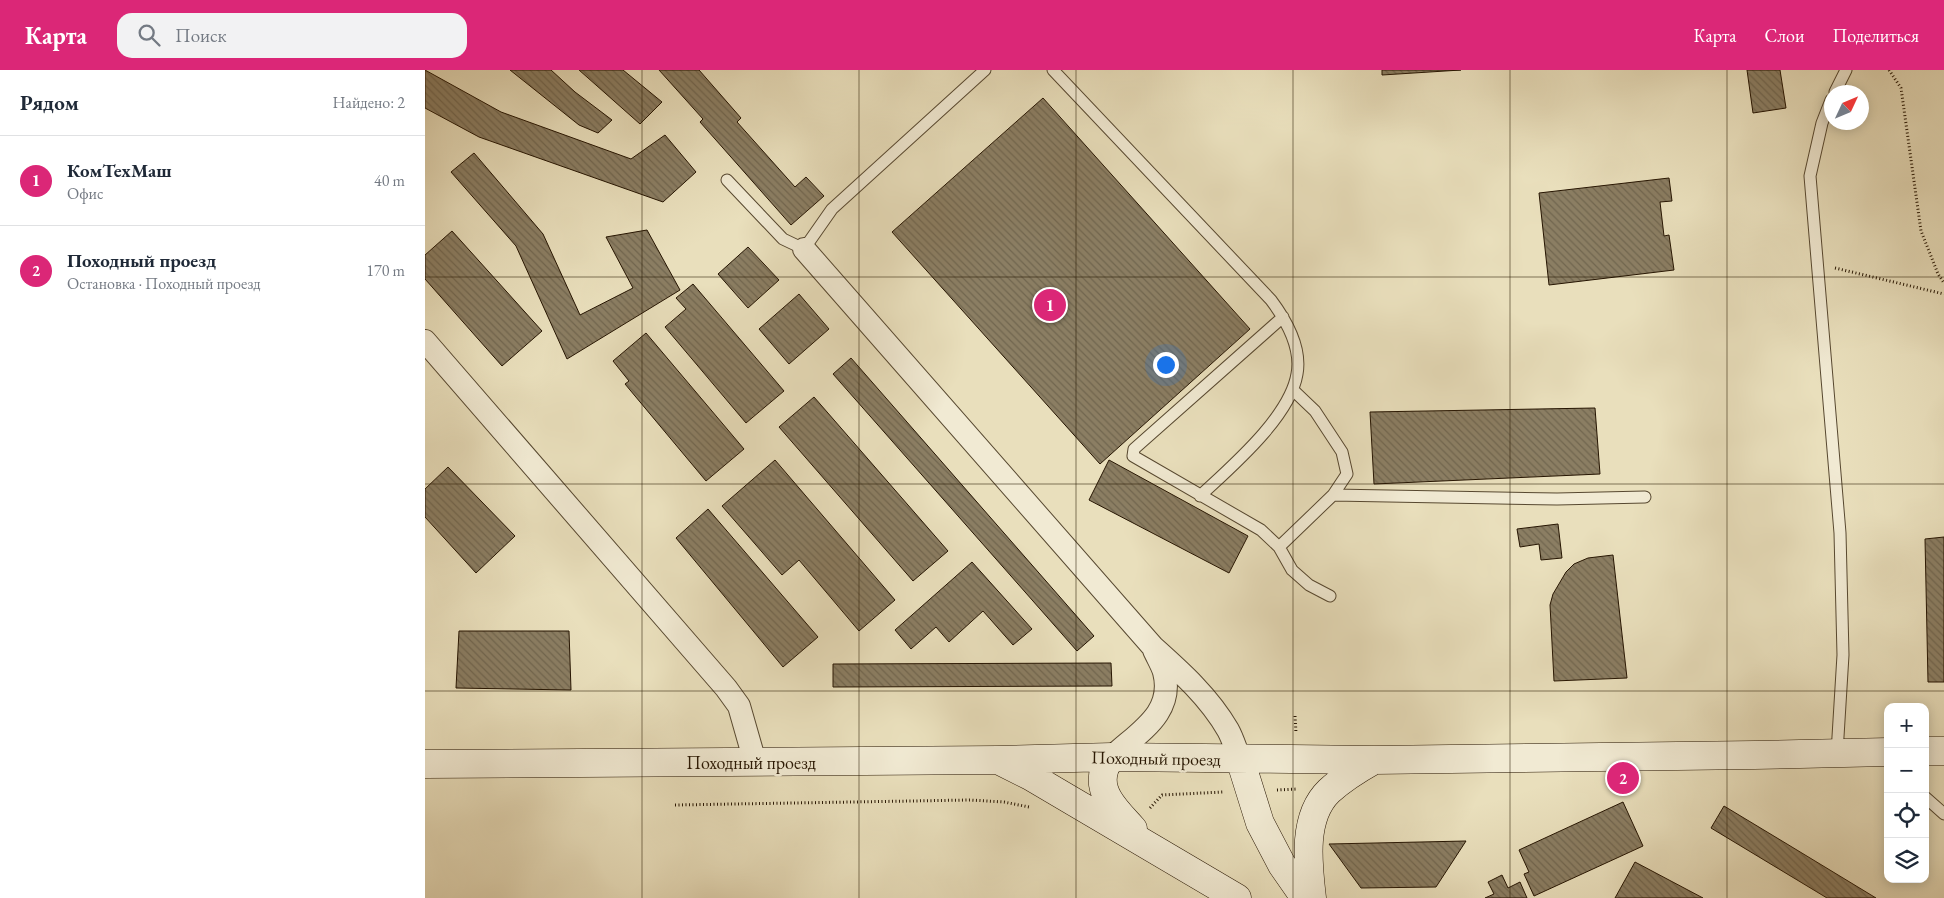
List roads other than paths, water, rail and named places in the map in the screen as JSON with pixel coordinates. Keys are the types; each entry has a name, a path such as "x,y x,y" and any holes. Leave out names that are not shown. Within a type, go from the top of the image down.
{"main road":[{"path":"1929,751 1944,751"},
{"name":"Походный проезд","path":"425,764 999,760 1112,757 1374,760 1837,753 1884,754"},
{"path":"1112,757 1104,771 1103,785 1110,803 1151,847"},
{"path":"1240,759 1260,823 1282,866 1305,898"},
{"path":"999,760 1030,776 1237,898"},
{"path":"1312,898 1307,862 1311,828 1316,810 1328,792 1349,774 1374,760"}],"street":[{"path":"804,249 1153,647 1191,682 1211,704 1229,732 1240,759"},
{"path":"425,341 726,688 739,706 755,762"},
{"path":"1112,757 1129,740 1149,726 1159,713 1164,693 1164,672 1153,647"}],"lane":[{"path":"727,180 783,239 804,249 832,209 985,70"},
{"path":"1053,70 1271,300 1283,317 1297,349 1297,373 1293,390 1286,403 1269,427 1200,496"},
{"path":"1838,85 1846,70"},
{"path":"1824,118 1810,176 1840,532 1843,655 1837,753"},
{"path":"1283,317 1134,448 1133,456 1261,530 1279,547 1292,570 1309,585 1330,596"},
{"path":"1279,547 1333,495 1347,474 1342,452 1315,411 1293,390"},
{"path":"1333,495 1557,499 1645,497"},
{"path":"1929,801 1944,814"}],"place":[{"name":"КомТехМаш","path":"1050,305"},
{"name":"Походный проезд","path":"1623,778"}]}
